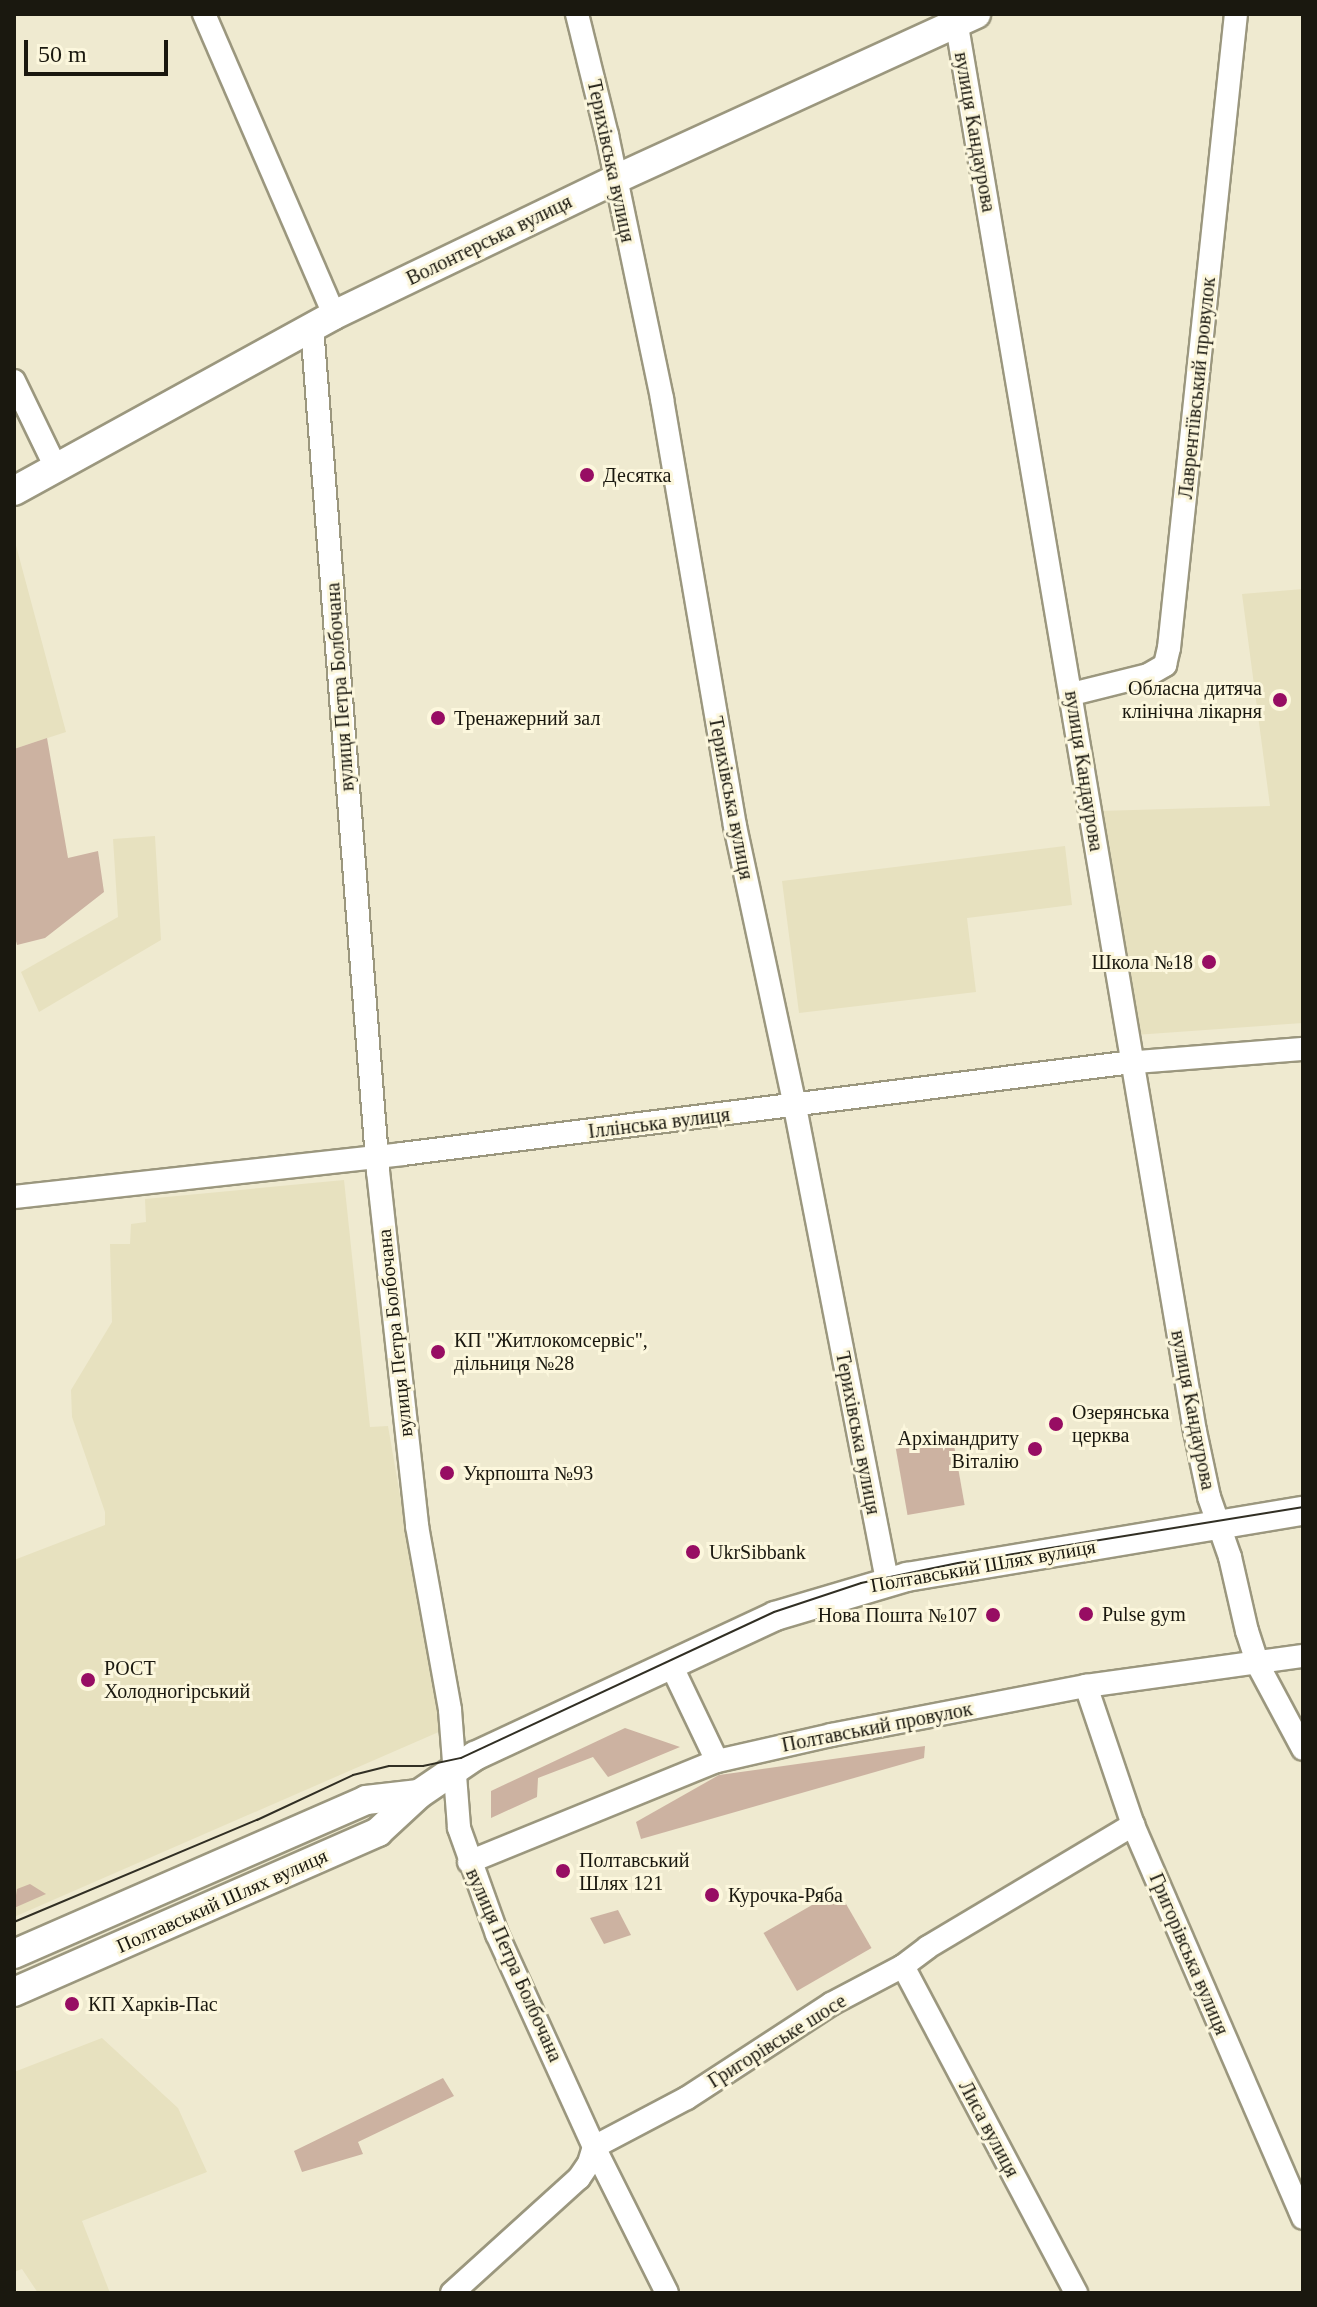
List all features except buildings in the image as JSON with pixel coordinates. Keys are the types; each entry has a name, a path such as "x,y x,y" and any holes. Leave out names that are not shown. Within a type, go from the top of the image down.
{"main road":[{"name":"Волонтерська вулиця","path":"14,491 323,321 962,17"},
{"name":"Полтавський Шлях вулиця","path":"14,1992 378,1832 419,1794 475,1756 775,1616 887,1581 1303,1511"},
{"name":"Полтавський Шлях вулиця","path":"14,1954 366,1800 419,1794"}],"street":[{"name":"вулиця Петра Болбочана","path":"204,14 323,321 377,1157 417,1526 450,1710 459,1828 469,1862 594,2147 667,2293"},
{"name":"Терихівська вулиця","path":"577,14 616,179 662,399 735,826 795,1107 887,1581"},
{"name":"Лаврентіївський провулок","path":"1072,694 1148,675 1165,665 1236,14"},
{"name":"вулиця Кандаурова","path":"962,17 1195,1431 1209,1497 1220,1526 1258,1665 1303,1749"},
{"path":"14,381 56,468"},
{"name":"Іллінська вулиця","path":"14,1197 795,1107 1132,1062 1303,1049"},
{"name":"Полтавський провулок","path":"469,1862 717,1761 831,1735 1086,1686 1258,1665 1303,1656"},
{"path":"671,1665 717,1761"},
{"name":"Григорівська вулиця","path":"1086,1686 1133,1825 1303,2218"},
{"name":"Григорівське шосе","path":"594,2147 687,2098 831,2004 903,1966 928,1947 1133,1825"},
{"name":"Лиса вулиця","path":"903,1966 1076,2293"},
{"path":"452,2293 579,2178 589,2163 594,2147"}],"shaded area":[{"path":"14,538 66,732 14,749"},
{"name":"Школа №18","path":"1303,589 1303,1023 1135,1035 1099,811 1270,806 1242,594"},
{"path":"47,738 68,858 98,851 104,892 45,938 17,945 14,933 14,749"},
{"path":"155,836 161,940 39,1012 21,972 118,917 113,839"},
{"path":"1065,846 1072,905 967,918 976,992 799,1013 782,881"},
{"path":"344,1180 370,1427 388,1426 441,1731 14,1917 14,1560 105,1525 105,1512 72,1417 71,1390 112,1322 110,1244 130,1244 131,1224 146,1222 145,1199"},
{"path":"953,1439 965,1505 908,1515 896,1449"},
{"path":"625,1728 680,1747 608,1777 593,1757 538,1778 537,1797 491,1818 491,1791"},
{"path":"925,1746 924,1758 641,1839 636,1822 719,1775"},
{"path":"30,1884 46,1894 14,1908 17,1889"},
{"path":"838,1890 872,1948 797,1991 764,1933"},
{"path":"618,1910 631,1935 604,1944 590,1918"},
{"path":"102,2038 178,2108 207,2172 82,2221 110,2293 38,2293 22,2269 14,2272 14,2072"},
{"path":"443,2078 454,2096 358,2142 363,2154 302,2172 294,2151"}],"tram line":[{"path":"14,1922 257,1820 353,1775 389,1766 423,1766 461,1758 774,1612 861,1583 958,1563 1303,1507"}],"place":[{"name":"Десятка","path":"587,475"},
{"name":"Обласна дитяча клінічна лікарня","path":"1280,700"},
{"name":"Тренажерний зал","path":"438,718"},
{"name":"Школа №18","path":"1209,962"},
{"name":"КП \"Житлокомсервіс\", дільниця №28","path":"438,1352"},
{"name":"Озерянська церква","path":"1056,1424"},
{"name":"Архімандриту Віталію","path":"1035,1449"},
{"name":"Укрпошта №93","path":"447,1473"},
{"name":"UkrSibbank","path":"693,1552"},
{"name":"Pulse gym","path":"1086,1614"},
{"name":"Нова Пошта №107","path":"993,1615"},
{"name":"РОСТ Холодногірський","path":"88,1680"},
{"name":"Полтавський Шлях 121","path":"563,1871"},
{"name":"Курочка-Ряба","path":"712,1895"},
{"name":"КП Харків-Пас","path":"72,2004"}]}
